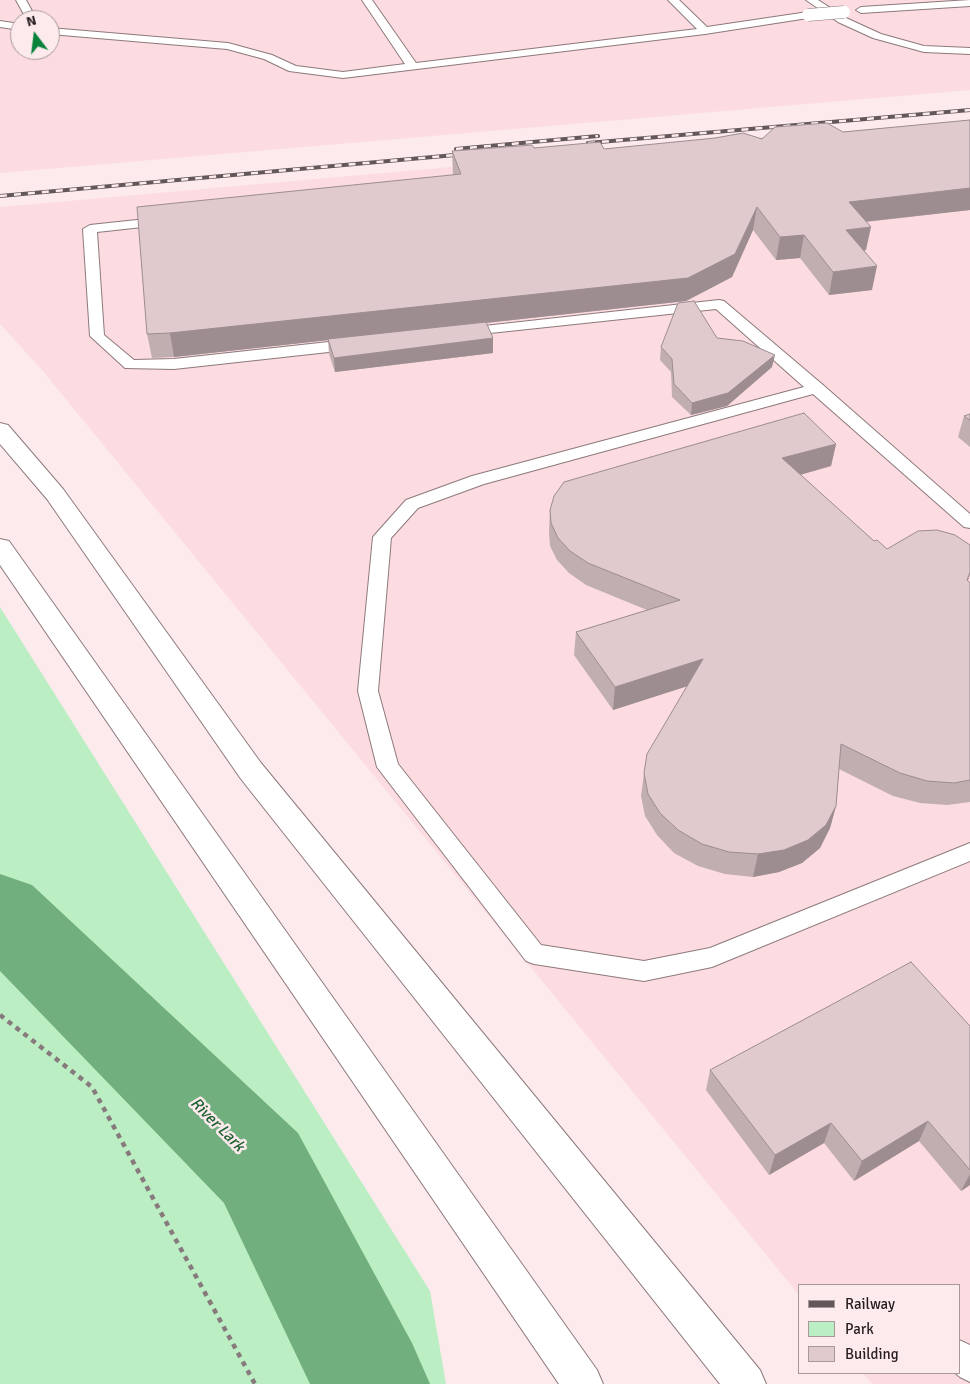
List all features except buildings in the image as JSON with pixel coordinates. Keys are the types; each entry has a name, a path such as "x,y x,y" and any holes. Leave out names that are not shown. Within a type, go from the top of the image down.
{"highway":[{"path":"0,430 54,494 250,770 746,1384"},
{"path":"0,547 583,1384"}],"lane":[{"path":"367,0 413,67"},
{"path":"673,0 706,31"},
{"path":"811,0 842,20 877,36 924,49 970,51"},
{"path":"861,10 904,0"},
{"path":"60,32 228,46 268,57 293,69 318,73 344,74 706,31 808,15 970,3"},
{"path":"178,220 90,228 97,336 130,365 174,364 372,342"},
{"path":"451,333 719,304 970,523"},
{"path":"817,388 478,480 412,504 382,537 368,691 388,767 534,954 644,971 712,957 970,852"},
{"path":"960,1356 970,1367"}],"path":[{"path":"0,1014 92,1087 256,1384"}],"shaded area":[{"path":"0,0 970,0 970,90 0,173"},
{"path":"970,121 970,1384 872,1384 864,1374 960,1374 960,1284 798,1284 798,1294 42,370 0,324 0,207"}],"green space":[{"path":"0,607 430,1291 446,1384 0,1384"}],"waterway":[{"name":"River Lark","path":"0,911 261,1168 371,1384"}],"railway":[{"path":"588,143 970,110"},
{"path":"456,149 598,136"},
{"path":"0,196 466,154"}]}
